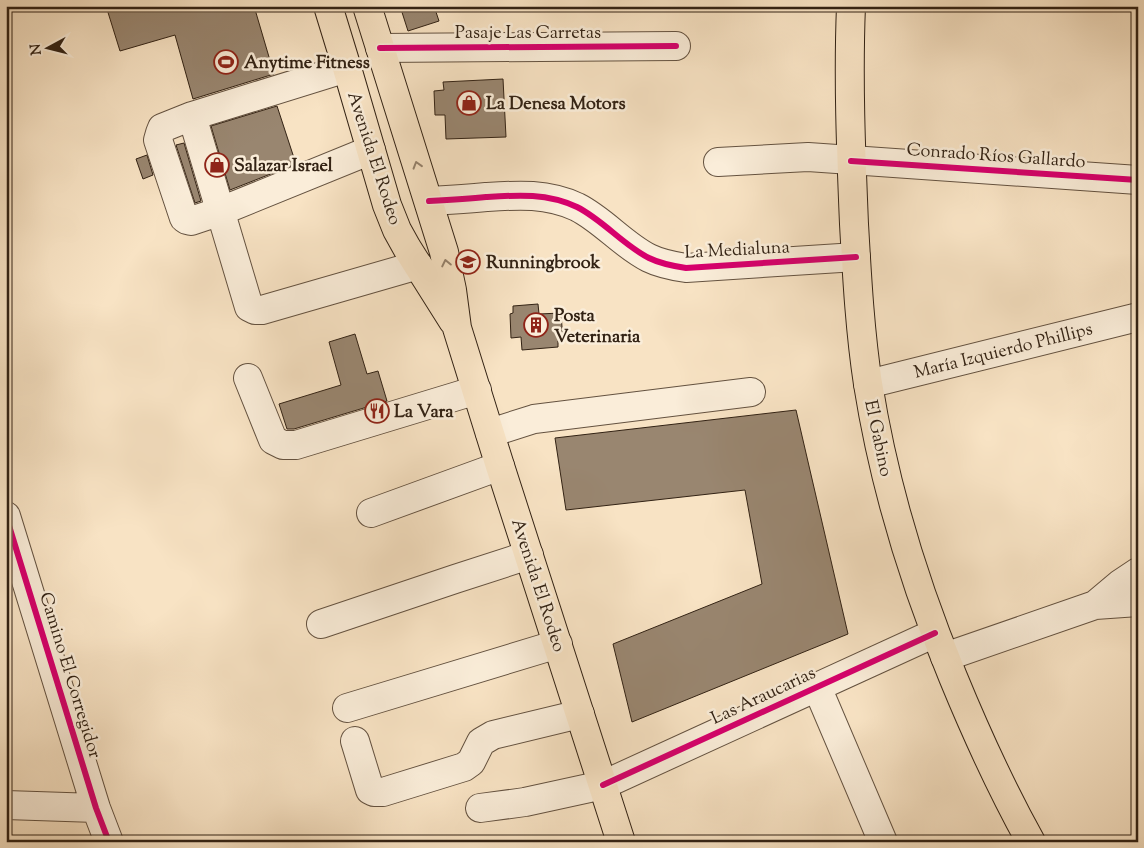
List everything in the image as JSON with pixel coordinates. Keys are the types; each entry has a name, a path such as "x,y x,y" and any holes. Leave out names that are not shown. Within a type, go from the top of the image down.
{"main road":[{"name":"Avenida El Rodeo","path":"328,6 390,213 397,230 457,328"},
{"name":"Avenida El Rodeo","path":"367,6 444,252 457,328 621,842"},
{"name":"El Gabino","path":"850,6 851,161 856,257 868,384 881,450 914,575 940,645 971,722 1031,842"}],"street":[{"name":"Pasaje Las Carretas","path":"380,48 676,46"},
{"path":"347,68 192,116 162,128 158,140 184,218 192,221 371,150"},
{"path":"192,116 249,307 255,310 262,310 418,265"},
{"name":"Conrado Ríos Gallardo","path":"718,162 808,157 1138,180"},
{"name":"La Medialuna","path":"429,201 514,196 541,196 554,199 578,208 590,215 649,258 680,267 698,268 856,257"},
{"name":"María Izquierdo Phillips","path":"868,384 1138,317"},
{"path":"248,378 274,440 283,445 296,445 477,390"},
{"path":"490,433 534,419 751,392"},
{"path":"371,513 500,466"},
{"name":"Camino El Corregidor","path":"6,516 96,808 109,842"},
{"path":"321,624 529,555"},
{"name":"Las Araucarias","path":"1095,605 1138,572"},
{"name":"Las Araucarias","path":"480,808 525,802 603,784 817,687 940,645 1095,605 1138,602"},
{"path":"347,708 558,644"},
{"path":"817,687 883,842"},
{"path":"354,741 370,790 383,792 464,767 471,762 481,742 493,735 580,714"},
{"path":"6,805 96,808"}],"building":[{"path":"106,6 254,6 274,74 193,99 175,35 120,51"},
{"path":"400,6 434,6 439,21 408,31"},
{"name":"La Denesa Motors","path":"503,79 506,137 446,139 445,115 435,115 434,91 444,90 443,82"},
{"path":"277,106 296,164 230,190 211,126"},
{"path":"184,143 201,201 195,203 176,145"},
{"path":"147,155 153,175 143,179 136,159"},
{"name":"Posta Veterinaria","path":"538,304 539,314 561,313 563,341 558,341 558,347 522,350 521,337 511,338 510,314 513,313 513,306"},
{"path":"355,334 367,374 378,371 387,401 294,429 287,429 279,404 341,385 329,342"},
{"path":"796,410 848,634 632,722 613,644 762,584 745,490 566,510 555,438"}],"cycle path":[{"path":"380,48 676,46"},
{"path":"851,161 1138,180"},
{"path":"429,201 510,196 555,199 586,212 630,246 649,258 672,266 686,268 856,257"},
{"path":"6,516 96,808 109,842"},
{"path":"603,785 935,633"}],"place":[{"name":"Anytime Fitness","path":"226,62"},
{"name":"La Denesa Motors","path":"469,103"},
{"name":"Salazar Israel","path":"217,165"},
{"name":"Runningbrook","path":"468,262"},
{"name":"Posta Veterinaria","path":"536,325"},
{"name":"La Vara","path":"377,411"}]}
